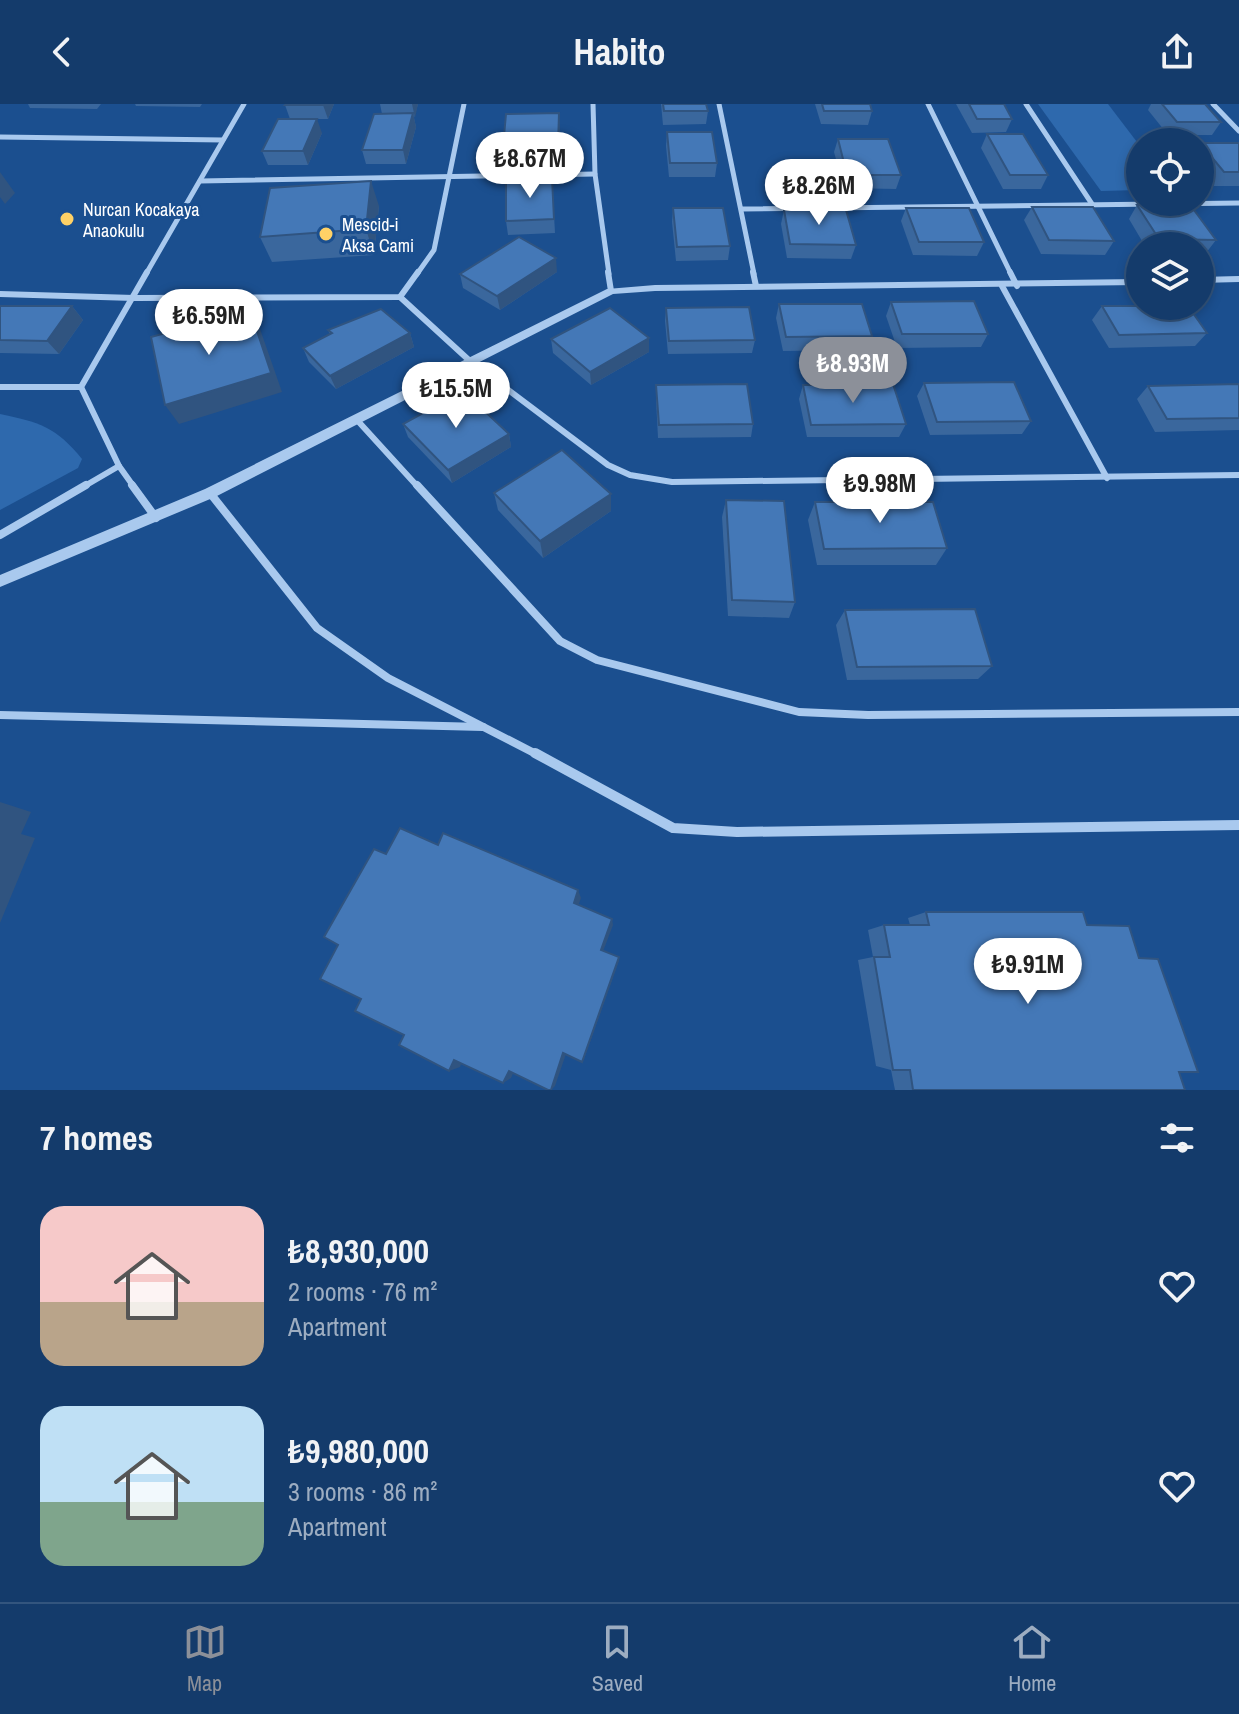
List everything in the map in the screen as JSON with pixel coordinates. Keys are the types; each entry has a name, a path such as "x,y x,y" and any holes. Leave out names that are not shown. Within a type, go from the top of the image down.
{"street":[{"path":"81,387 244,104"},
{"path":"400,297 434,250 464,104"},
{"path":"593,104 595,174 611,291"},
{"path":"719,104 756,286"},
{"path":"928,104 1017,286"},
{"path":"1026,104 1092,204"},
{"path":"1213,104 1239,131"},
{"path":"0,137 223,140"},
{"path":"200,181 595,174"},
{"path":"742,209 1239,203"},
{"path":"1214,280 1239,279"},
{"path":"0,581 210,493 611,291 756,286 1017,286 1126,282"},
{"path":"1002,286 1107,478"},
{"path":"0,294 134,298 400,297 471,362 608,465 630,475 672,482 1239,475"},
{"path":"0,387 81,387"},
{"path":"81,387 119,466 156,518"},
{"path":"357,420 560,641 597,660 799,712 868,715 1239,712"},
{"path":"0,535 119,466"},
{"path":"210,493 317,628 388,678 488,727 673,828 737,832 1239,825"},
{"path":"0,715 488,727"}],"shaded area":[{"path":"1038,104 1108,104 1126,128 1126,190 1101,191"},
{"path":"0,414 46,428 64,440 82,459 78,468 0,510"}],"building":[{"path":"663,104 706,104 708,111 664,111"},
{"path":"822,104 870,104 872,111 824,111"},
{"path":"969,104 1004,104 1012,119 977,119"},
{"path":"1162,104 1205,104 1221,122 1177,122"},
{"path":"413,113 403,150 362,150 374,114"},
{"path":"559,113 558,146 503,147 506,114"},
{"path":"278,119 317,119 303,151 262,151"},
{"path":"667,132 712,132 717,163 670,163"},
{"path":"987,134 1023,134 1048,175 1010,175"},
{"path":"838,139 888,139 901,175 847,175"},
{"path":"1214,143 1239,143 1239,172 1224,172 1214,160"},
{"path":"552,178 554,219 506,221 506,180"},
{"path":"371,181 366,229 260,237 270,188"},
{"path":"1032,207 1093,207 1114,241 1049,240"},
{"path":"673,208 723,208 730,246 677,247"},
{"path":"906,208 969,208 984,242 919,242"},
{"path":"784,210 846,210 856,245 790,244"},
{"path":"1144,216 1198,216 1210,232 1154,232"},
{"path":"519,237 556,258 497,296 460,274"},
{"path":"974,301 988,334 902,334 891,302"},
{"path":"779,304 862,304 872,336 786,337"},
{"path":"0,306 72,306 47,341 0,340"},
{"path":"1102,306 1126,306 1126,320 1198,320 1207,333 1119,335"},
{"path":"749,307 755,340 669,341 666,308"},
{"path":"610,308 649,338 590,372 551,339"},
{"path":"381,309 410,333 330,376 303,348 332,333 328,330"},
{"path":"250,310 271,373 165,405 151,337"},
{"path":"1014,382 1031,421 937,422 924,383"},
{"path":"747,384 753,424 659,425 656,385"},
{"path":"893,384 906,424 811,425 803,385"},
{"path":"1239,384 1239,418 1167,419 1148,386"},
{"path":"463,391 509,434 448,470 403,424"},
{"path":"562,450 611,494 540,541 494,493"},
{"path":"726,500 784,501 795,602 732,600"},
{"path":"815,502 933,502 947,548 824,549"},
{"path":"975,609 992,666 857,667 845,610"},
{"path":"400,828 438,845 443,833 578,890 574,903 612,919 601,950 619,957 582,1062 563,1053 551,1090 509,1071 503,1083 454,1060 449,1071 399,1045 404,1035 355,1011 361,999 320,979 338,945 324,937 374,849 386,854"},
{"path":"926,912 1083,912 1087,925 1129,926 1139,958 1158,959 1198,1072 1179,1072 1185,1090 913,1090 910,1070 893,1070 874,957 890,957 884,925 929,925"}],"place":[{"name":"Nurcan Kocakaya Anaokulu","path":"67,219"},
{"name":"Mescid-i Aksa Cami","path":"326,234"}]}
